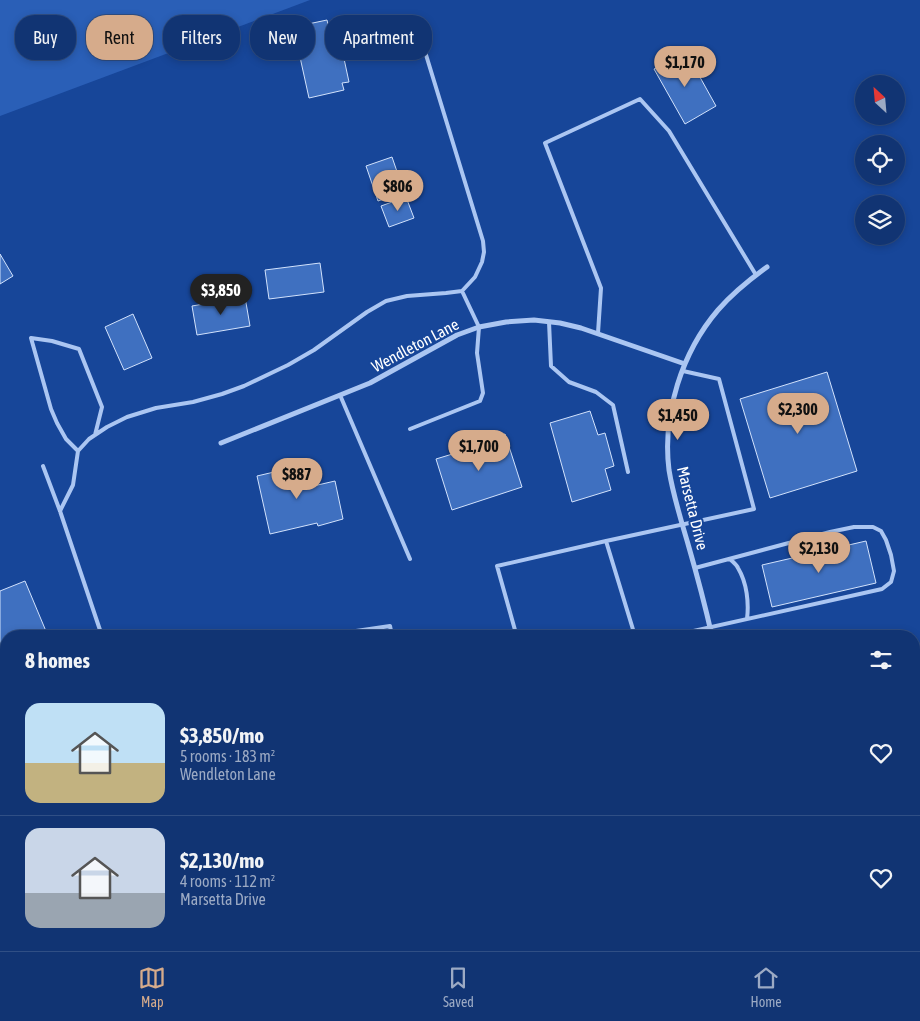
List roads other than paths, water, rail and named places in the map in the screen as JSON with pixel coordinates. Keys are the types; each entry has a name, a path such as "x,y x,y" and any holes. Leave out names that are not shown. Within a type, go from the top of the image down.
{"street":[{"name":"Marsetta Drive","path":"710,628 671,483 668,446 671,414 676,388 698,338 717,311 739,289 767,267"},
{"name":"Wendleton Lane","path":"220,443 370,383 457,335 479,327 518,321 550,322 598,333 685,364"}],"lane":[{"path":"60,511 73,486 78,451 89,439 107,427 127,417 156,408 193,402 244,386 314,350 367,312 386,301 407,296 462,291 475,277 482,262 484,252 482,241 428,60"},
{"path":"598,333 601,288 545,143 640,99 669,131 756,275"},
{"path":"410,428 480,401 483,393 476,353 479,327 462,291"},
{"path":"550,322 551,366 568,382 596,392 613,405 628,472"},
{"path":"78,451 66,439 51,409 31,338 52,341 79,349 102,407 95,435"},
{"path":"515,630 497,566 754,509 719,379 683,371"},
{"path":"340,395 410,559"},
{"path":"43,466 100,630"},
{"path":"695,568 830,532 854,527 873,527 881,531 886,540 894,571 891,582 882,589 700,630"},
{"path":"606,541 633,630"},
{"path":"730,559 738,568 745,587 749,606 747,619"},
{"path":"363,630 390,626 391,630"}]}
